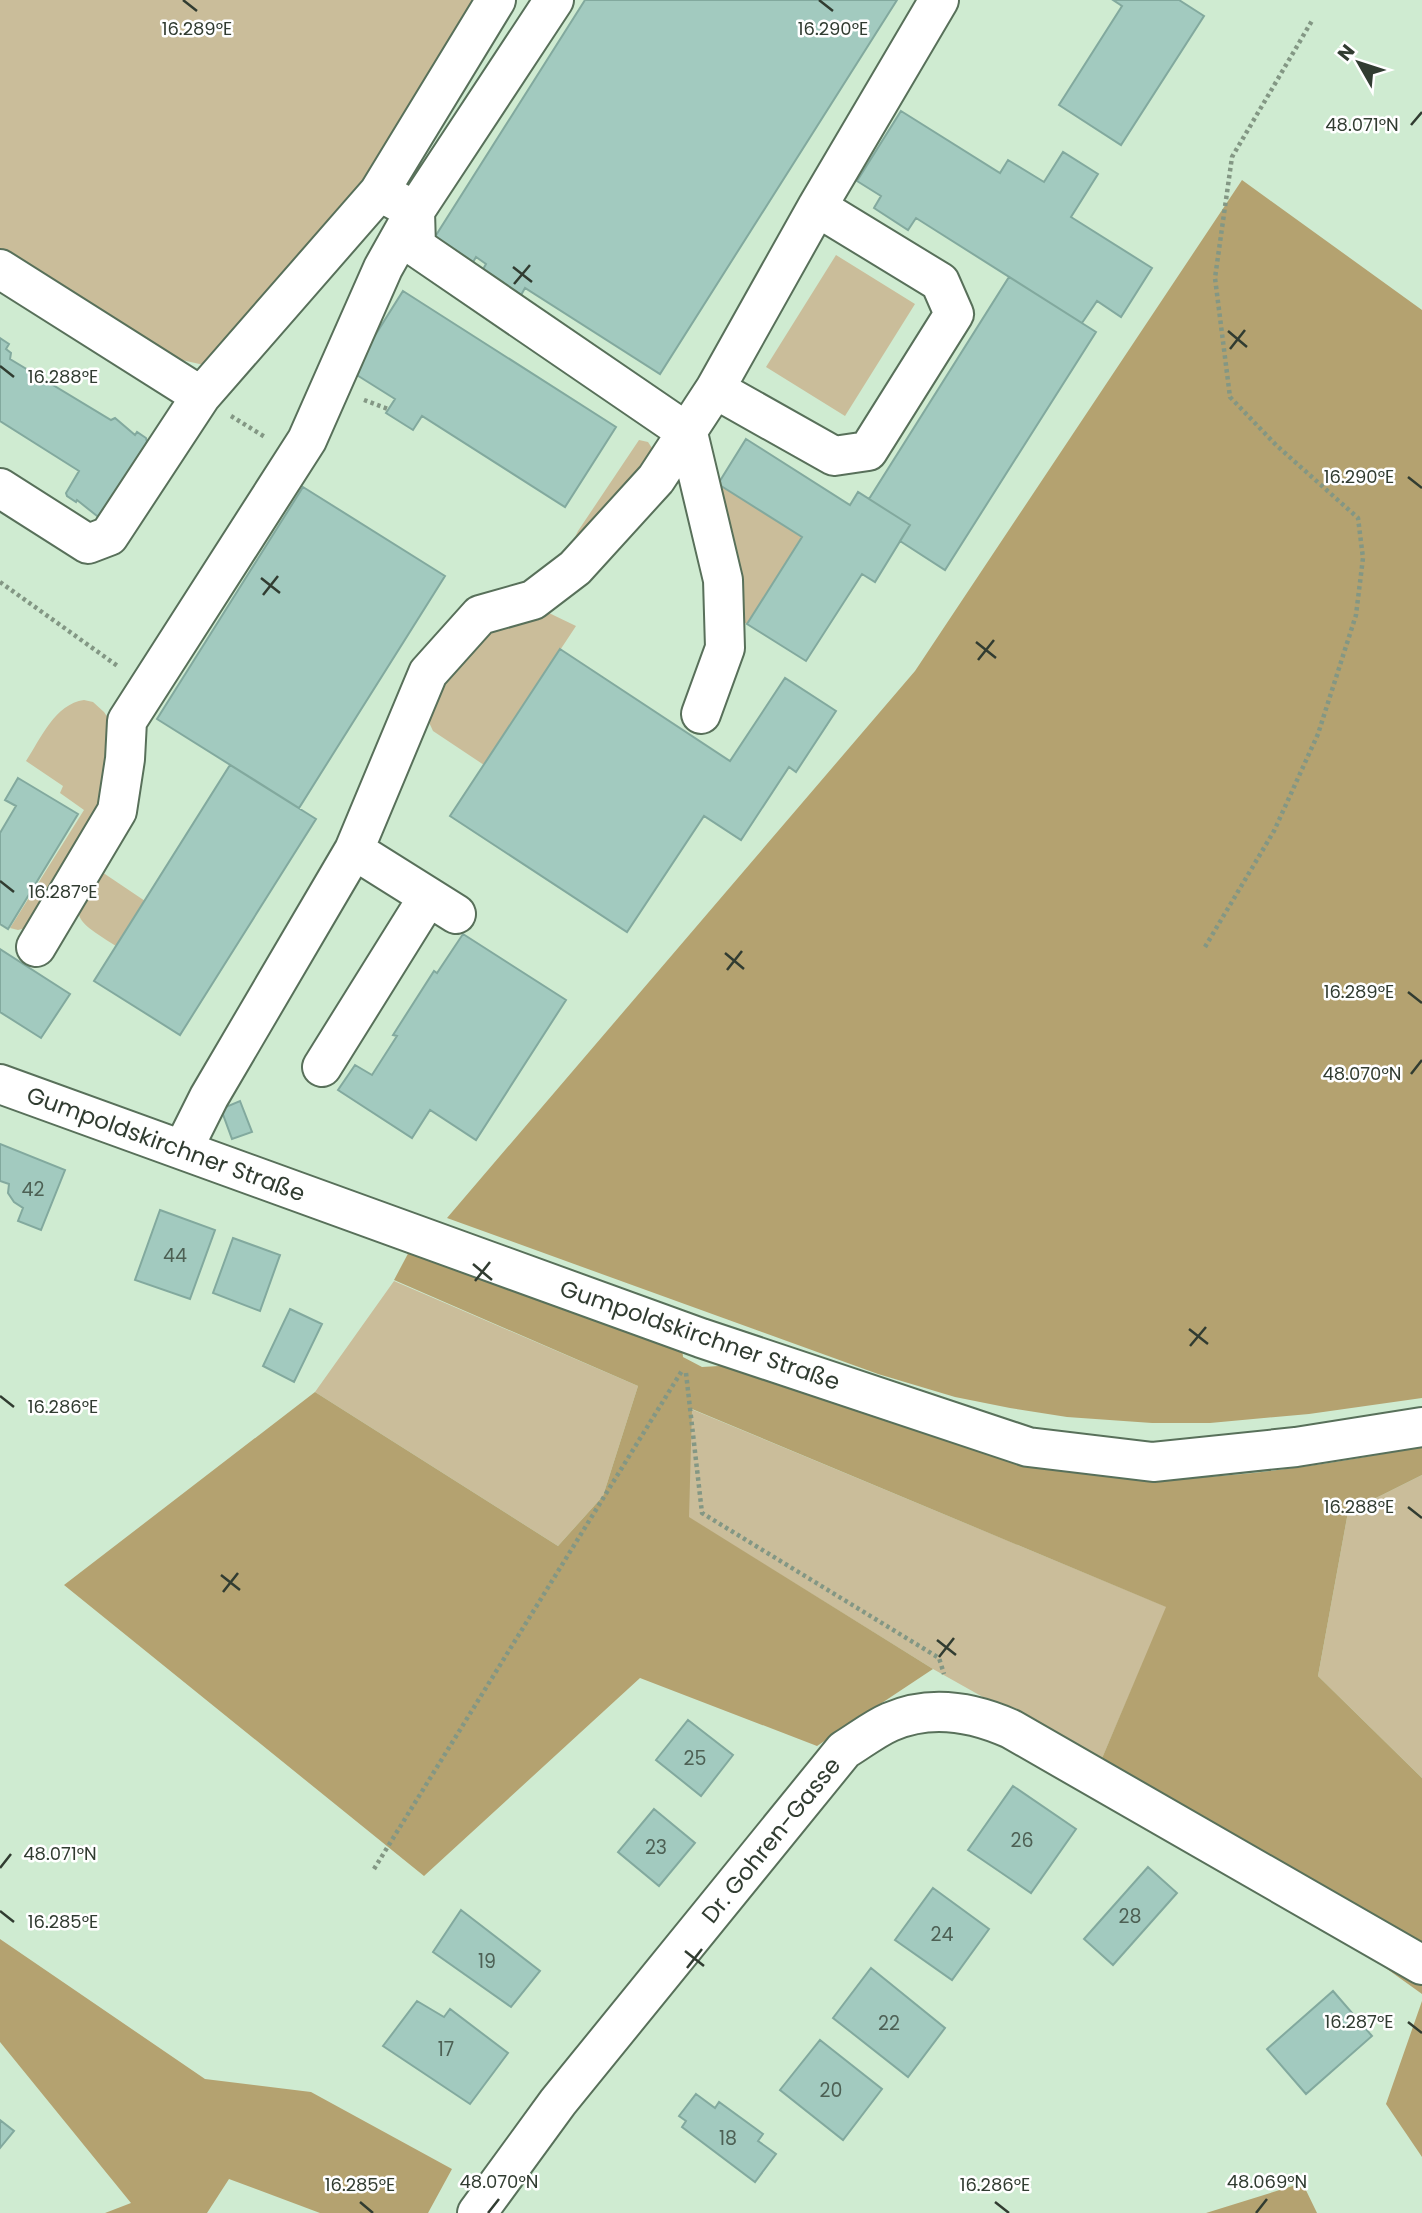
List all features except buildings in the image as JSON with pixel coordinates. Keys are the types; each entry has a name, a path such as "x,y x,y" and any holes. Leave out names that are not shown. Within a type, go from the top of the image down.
{"main road":[{"path":"0,488 88,544 110,536 201,396 379,192 496,0"},
{"path":"36,947 117,811 125,759 127,721 307,440 383,268 415,211 554,0"},
{"path":"183,1149 209,1097 354,850 428,673 480,615 533,600 575,568 656,479 715,388 817,207 939,0"},
{"path":"379,192 415,211"},
{"path":"715,388 834,456 868,452 954,314 940,282 817,207"},
{"path":"415,211 416,247 688,433 723,580 725,648 701,714"},
{"path":"0,269 201,396"},
{"path":"322,1067 442,905 354,850"},
{"name":"Gumpoldskirchner Straße","path":"0,1084 701,1338 1028,1447 1153,1462 1296,1447 1422,1427"},
{"name":"Dr. Gohren-Gasse","path":"477,2213 558,2102 844,1750 891,1722 924,1712 957,1712 984,1717 1011,1729 1422,1965"}],"path":[{"path":"1205,947 1274,831 1318,734 1356,615 1363,558 1358,517 1276,445 1230,397 1215,278 1232,157 1313,19"},
{"path":"0,582 147,687"},
{"path":"374,1869 685,1365 702,1513 939,1658 957,1712"}],"shaded area":[{"path":"0,0 484,0 387,163 204,365 164,356 0,251"},
{"path":"1242,180 1422,310 1422,1398 1309,1414 1210,1423 1152,1423 1067,1417 1010,1408 955,1397 878,1374 447,1218 915,671"},
{"path":"836,255 915,304 845,416 766,367"},
{"path":"639,440 648,442 652,448 651,465 566,555 578,531"},
{"path":"718,484 802,537 747,624 736,617"},
{"path":"526,612 549,613 576,626 484,765 433,731 426,716 474,632"},
{"path":"84,700 93,702 114,727 115,777 30,927 18,930 10,928 84,810 60,793 63,786 26,761 57,715 74,703"},
{"path":"96,868 145,901 116,946 90,928 79,914 82,897"},
{"path":"411,1248 682,1347 683,1357 702,1367 736,1365 1153,1479 1255,1473 1422,1447 1422,1475 1348,1512 1318,1676 1422,1778 1422,1994 1100,1763 1166,1607 692,1409 689,1517 933,1669 817,1746 640,1678 424,1876 64,1585 315,1392 558,1546 603,1496 638,1386 394,1280"},
{"path":"394,1281 638,1386 603,1496 558,1546 315,1392"},
{"path":"691,1409 1167,1607 1100,1763 933,1669 688,1517"},
{"path":"1422,1475 1422,1778 1318,1676 1348,1512"},
{"path":"0,1939 205,2079 311,2092 452,2169 428,2213 320,2213 229,2179 207,2213 105,2213 131,2203 0,2042"},
{"path":"1422,2001 1422,2157 1386,2104"},
{"path":"1302,2183 1317,2213 1206,2213"}]}
